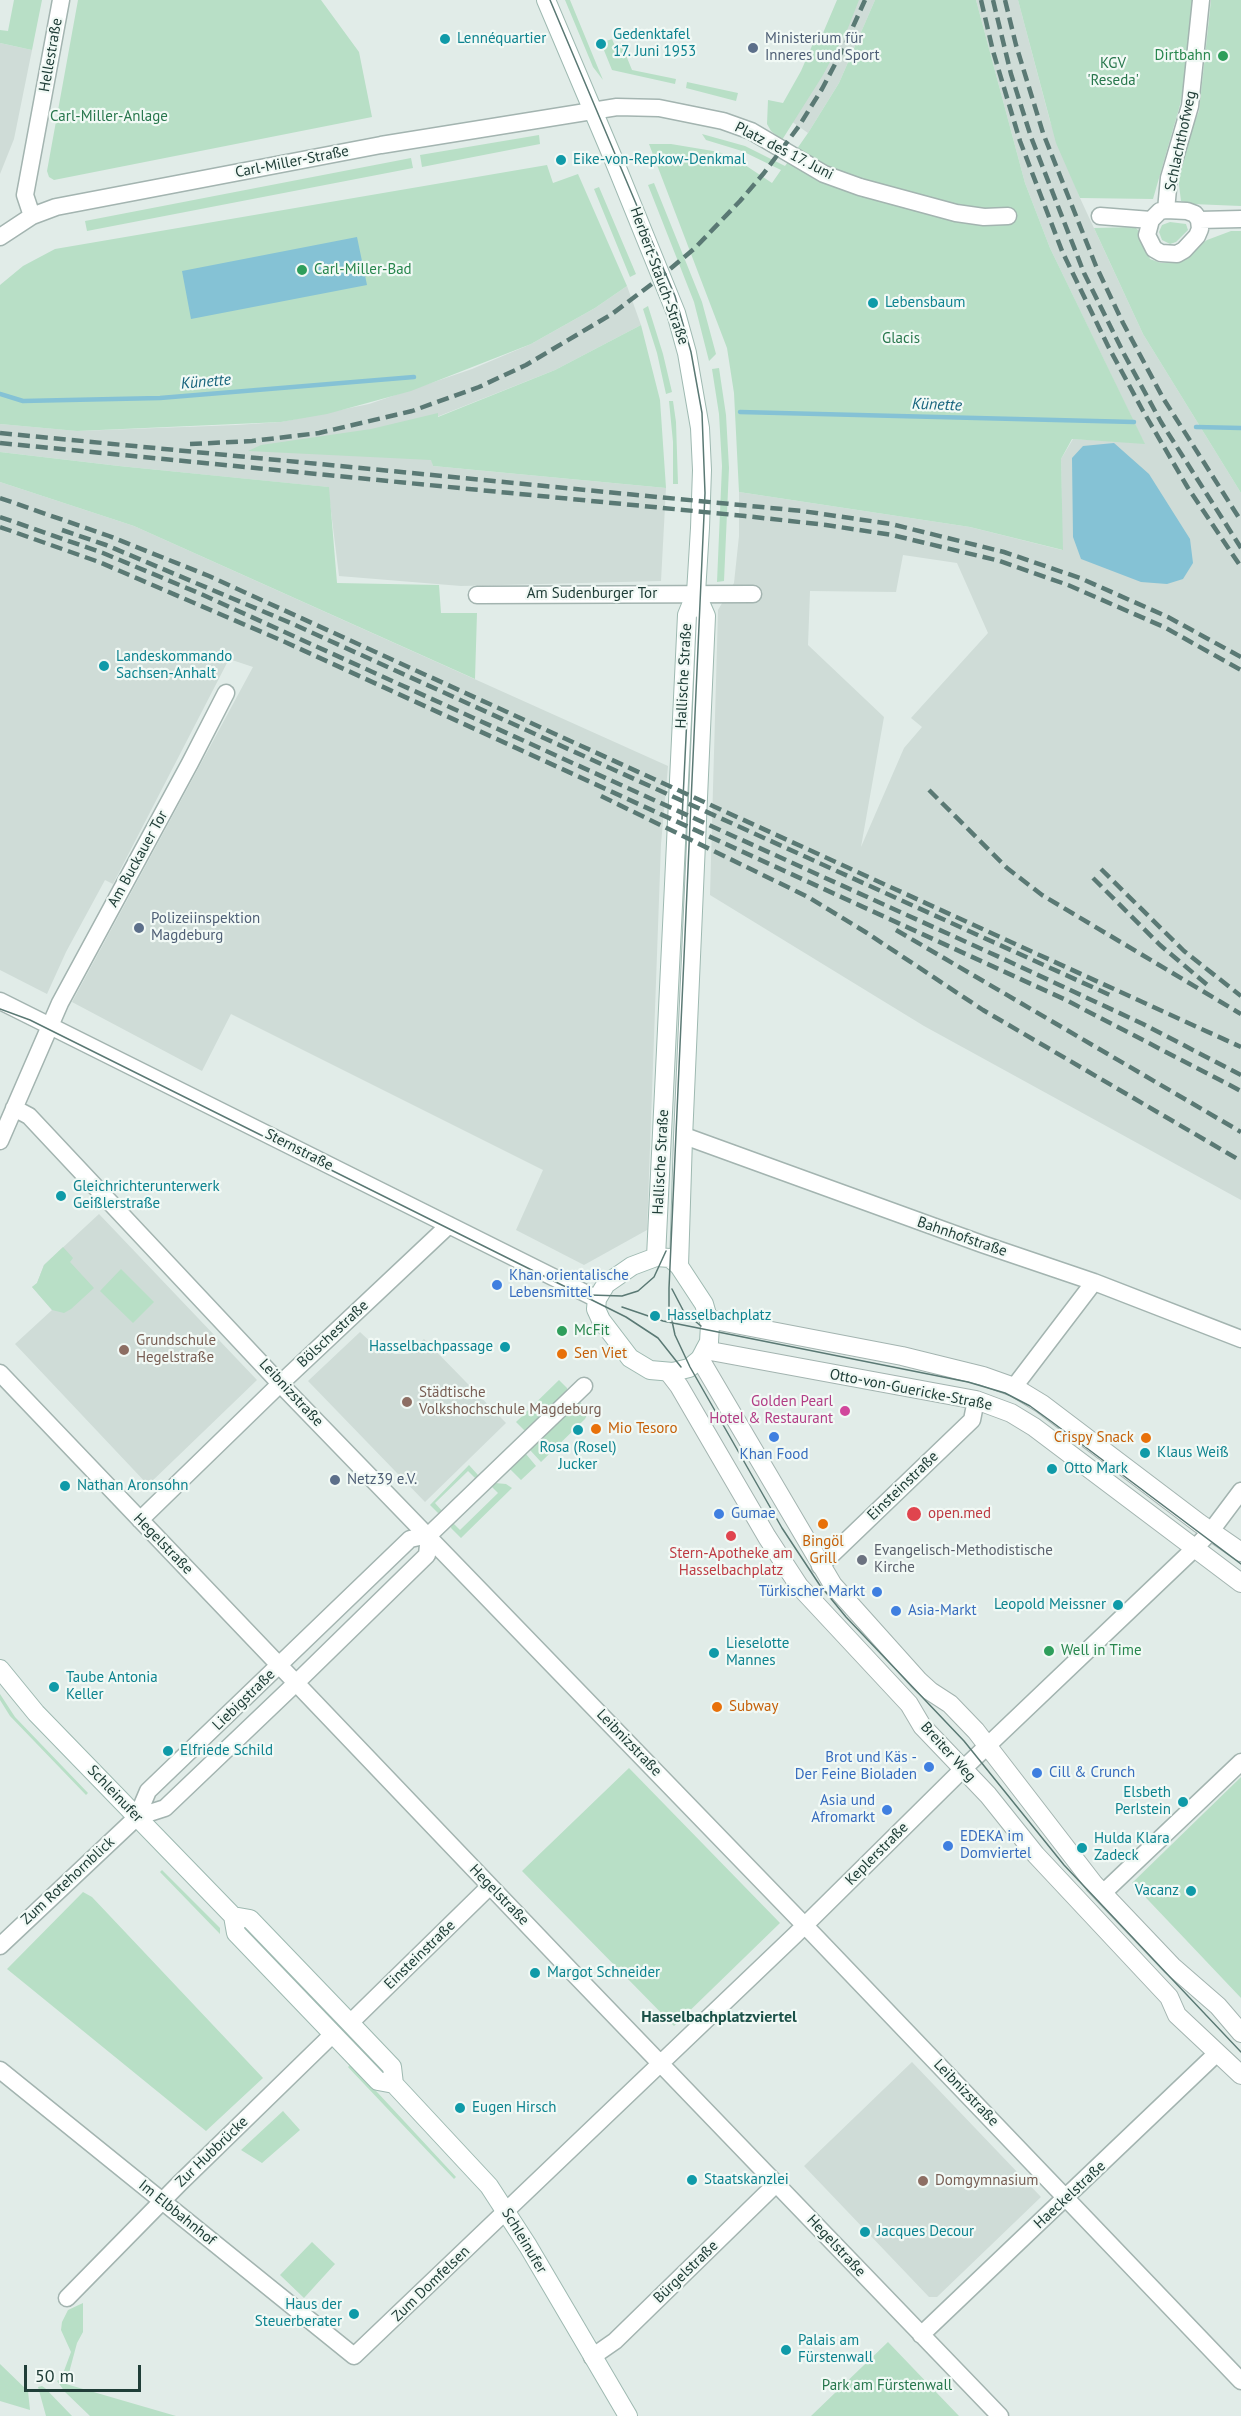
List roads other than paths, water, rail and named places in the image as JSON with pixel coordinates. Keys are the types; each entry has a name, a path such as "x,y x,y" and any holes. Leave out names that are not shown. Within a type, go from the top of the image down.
{"main road":[{"name":"Herbert-Stauch-Straße","path":"546,0 676,314 687,353 701,447 702,593"},
{"name":"Hallische Straße","path":"680,1266 683,1138 706,616 702,593"},
{"name":"Hallische Straße","path":"656,1257 687,615 702,593"},
{"path":"656,1257 670,1258 680,1266 704,1304 710,1319 710,1337 702,1355 684,1370 669,1373 650,1370 630,1358 598,1314 597,1299 611,1280 632,1266 656,1257"},
{"name":"Otto-von-Guericke-Straße","path":"710,1319 902,1356 983,1376 1014,1387 1042,1404 1241,1552"},
{"path":"702,1355 820,1566 838,1592 919,1681 955,1709 988,1746 1103,1893 1178,1972 1239,2027"},
{"name":"Otto-von-Guericke-Straße","path":"702,1355 976,1400 1011,1413 1034,1427 1241,1583"},
{"name":"Breiter Weg","path":"669,1373 799,1586 909,1704 922,1726 988,1795 1036,1855 1169,1997 1177,2015 1241,2075"},
{"name":"Schleinufer","path":"0,1669 36,1713 233,1916 236,1933 378,2081 394,2084"},
{"name":"Schleinufer","path":"233,1916 250,1919 392,2067 394,2084 489,2186 628,2416"}],"street":[{"name":"Hellestraße","path":"32,216 25,195 61,0"},
{"name":"Schlachthofweg","path":"1166,210 1169,178 1190,106 1202,0"},
{"name":"Platz des 17. Juni","path":"592,110 617,107 659,108 723,121 752,131 824,174 860,187 956,213 984,217 1008,216"},
{"name":"Carl-Miller-Straße","path":"0,237 32,216 56,207 381,145 592,110"},
{"path":"1166,210 1187,211 1195,214 1199,220 1200,229 1197,236 1184,250 1169,255 1154,249 1149,243 1147,227 1150,220 1160,211 1166,210"},
{"path":"1100,216 1150,220"},
{"path":"1199,220 1241,219"},
{"name":"Am Sudenburger Tor","path":"477,595 753,594"},
{"name":"Am Buckauer Tor","path":"0,1141 72,980 226,693"},
{"name":"Sternstraße","path":"0,1001 597,1299"},
{"name":"Leibnizstraße","path":"14,1108 29,1116 281,1383 1241,2380"},
{"name":"Bahnhofstraße","path":"683,1138 690,1138 982,1244 1094,1282 1241,1339"},
{"name":"Bölschestraße","path":"140,1520 449,1225"},
{"path":"1014,1387 1094,1282"},
{"name":"Hegelstraße","path":"0,1373 1000,2416"},
{"name":"Liebigstraße","path":"137,1817 148,1791 410,1539 429,1535 584,1386"},
{"name":"Einsteinstraße","path":"820,1566 972,1420 976,1400"},
{"name":"Keplerstraße","path":"506,2211 1195,1548 1241,1491"},
{"name":"Liebigstraße","path":"137,1817 165,1808 296,1683 426,1556 429,1535"},
{"path":"1103,1893 1241,1762"},
{"name":"Zum Rotehornblick","path":"0,1946 137,1817"},
{"name":"Einsteinstraße","path":"350,2023 490,1886"},
{"name":"Zur Hubbrücke","path":"67,2298 333,2034"},
{"name":"Haeckelstraße","path":"921,2335 1216,2054"},
{"name":"Im Elbbahnhof","path":"0,2070 354,2356"},
{"name":"Bürgelstraße","path":"592,2357 615,2341 777,2183"},
{"name":"Zum Domfelsen","path":"354,2356 506,2211"}],"water":[{"path":"357,237 367,285 191,319 182,271"},
{"path":"1114,443 1149,474 1190,539 1193,563 1183,579 1167,584 1141,582 1081,559 1073,537 1072,458 1083,446"}],"waterway":[{"name":"Künette","path":"0,394 23,401 160,398 414,377"},
{"name":"Künette","path":"740,412 1134,422"},
{"name":"Künette","path":"1196,427 1241,428"}],"tram line":[{"path":"550,0 675,296 691,352 702,413 705,493 669,1288 669,1307 675,1335 690,1367 782,1528 819,1584 846,1617 964,1741 1064,1865 1241,2052"},
{"path":"682,819 687,717"},
{"path":"0,1009 30,1020 626,1317 658,1338 681,1367"},
{"path":"590,1295 622,1296 638,1291 654,1277 666,1251"},
{"path":"672,1289 684,1312 701,1326"},
{"path":"622,1307 663,1321 968,1382 1005,1393 1030,1406 1241,1564"}],"railway":[{"path":"190,444 252,441 319,433 412,411 479,387 526,365 612,314 695,248 764,173 799,126 822,89 865,0"},
{"path":"981,0 993,51 1020,141 1062,251 1108,346 1143,411 1188,488 1241,567"},
{"path":"993,0 1011,74 1031,137 1084,273 1161,422 1241,548"},
{"path":"1005,0 1043,133 1096,266 1163,398 1241,521"},
{"path":"0,433 802,511 891,524 1004,552 1080,578 1168,617 1241,657"},
{"path":"0,443 745,516 892,535 1000,561 1068,585 1164,627 1241,670"},
{"path":"0,498 109,536 209,576 1241,1047"},
{"path":"0,517 103,553 201,594 1008,961 1143,1024 1241,1075"},
{"path":"0,527 99,562 285,642 1064,999 1241,1091"},
{"path":"62,530 106,545 293,624 1112,996"},
{"path":"929,790 1007,868 1042,895 1241,1014"},
{"path":"601,796 808,897 983,1010 1241,1161"},
{"path":"1101,869 1184,951 1241,996"},
{"path":"1093,878 1160,945 1211,988"},
{"path":"896,930 1241,1132"}],"place":[{"name":"Lennéquartier","path":"445,39"},
{"name":"Gedenktafel 17. Juni 1953","path":"601,44"},
{"name":"Ministerium für Inneres und Sport","path":"753,48"},
{"name":"Dirtbahn","path":"1223,56"},
{"name":"Eike-von-Repkow-Denkmal","path":"561,160"},
{"name":"Carl-Miller-Bad","path":"302,270"},
{"name":"Lebensbaum","path":"873,303"},
{"name":"Landeskommando Sachsen-Anhalt","path":"104,666"},
{"name":"Polizeiinspektion Magdeburg","path":"139,928"},
{"name":"Gleichrichterunterwerk Geißlerstraße","path":"61,1196"},
{"name":"Khan orientalische Lebensmittel","path":"497,1285"},
{"name":"Hasselbachplatz","path":"655,1316"},
{"name":"McFit","path":"562,1331"},
{"name":"Hasselbachpassage","path":"505,1347"},
{"name":"Grundschule Hegelstraße","path":"124,1350"},
{"name":"Sen Viet","path":"562,1354"},
{"name":"Städtische Volkshochschule Magdeburg","path":"407,1402"},
{"name":"Golden Pearl Hotel & Restaurant","path":"845,1411"},
{"name":"Mio Tesoro","path":"596,1429"},
{"name":"Rosa (Rosel) Jucker","path":"578,1430"},
{"name":"Khan Food","path":"774,1437"},
{"name":"Crispy Snack","path":"1146,1438"},
{"name":"Klaus Weiß","path":"1145,1453"},
{"name":"Otto Mark","path":"1052,1469"},
{"name":"Netz39 e.V.","path":"335,1480"},
{"name":"Nathan Aronsohn","path":"65,1486"},
{"name":"Gumae","path":"719,1514"},
{"name":"open.med","path":"914,1514"},
{"name":"Bingöl Grill","path":"823,1524"},
{"name":"Stern-Apotheke am Hasselbachplatz","path":"731,1536"},
{"name":"Evangelisch-Methodistische Kirche","path":"862,1560"},
{"name":"Türkischer Markt","path":"877,1592"},
{"name":"Leopold Meissner","path":"1118,1605"},
{"name":"Asia-Markt","path":"896,1611"},
{"name":"Well in Time","path":"1049,1651"},
{"name":"Lieselotte Mannes","path":"714,1653"},
{"name":"Taube Antonia Keller","path":"54,1687"},
{"name":"Subway","path":"717,1707"},
{"name":"Elfriede Schild","path":"168,1751"},
{"name":"Brot und Käs - Der Feine Bioladen","path":"929,1767"},
{"name":"Cill & Crunch","path":"1037,1773"},
{"name":"Elsbeth Perlstein","path":"1183,1802"},
{"name":"Asia und Afromarkt","path":"887,1810"},
{"name":"EDEKA im Domviertel","path":"948,1846"},
{"name":"Hulda Klara Zadeck","path":"1082,1848"},
{"name":"Vacanz","path":"1191,1891"},
{"name":"Margot Schneider","path":"535,1973"},
{"name":"Eugen Hirsch","path":"460,2108"},
{"name":"Staatskanzlei","path":"692,2180"},
{"name":"Domgymnasium","path":"923,2181"},
{"name":"Jacques Decour","path":"865,2232"},
{"name":"Haus der Steuerberater","path":"354,2314"},
{"name":"Palais am Fürstenwall","path":"786,2350"}],"district":[{"name":"Hasselbachplatzviertel","path":"719,2017"}],"park label":[{"name":"KGV 'Reseda'","path":"1113,72"},
{"name":"Carl-Miller-Anlage","path":"109,117"},
{"name":"Glacis","path":"901,339"},
{"name":"Park am Fürstenwall","path":"887,2386"}]}
